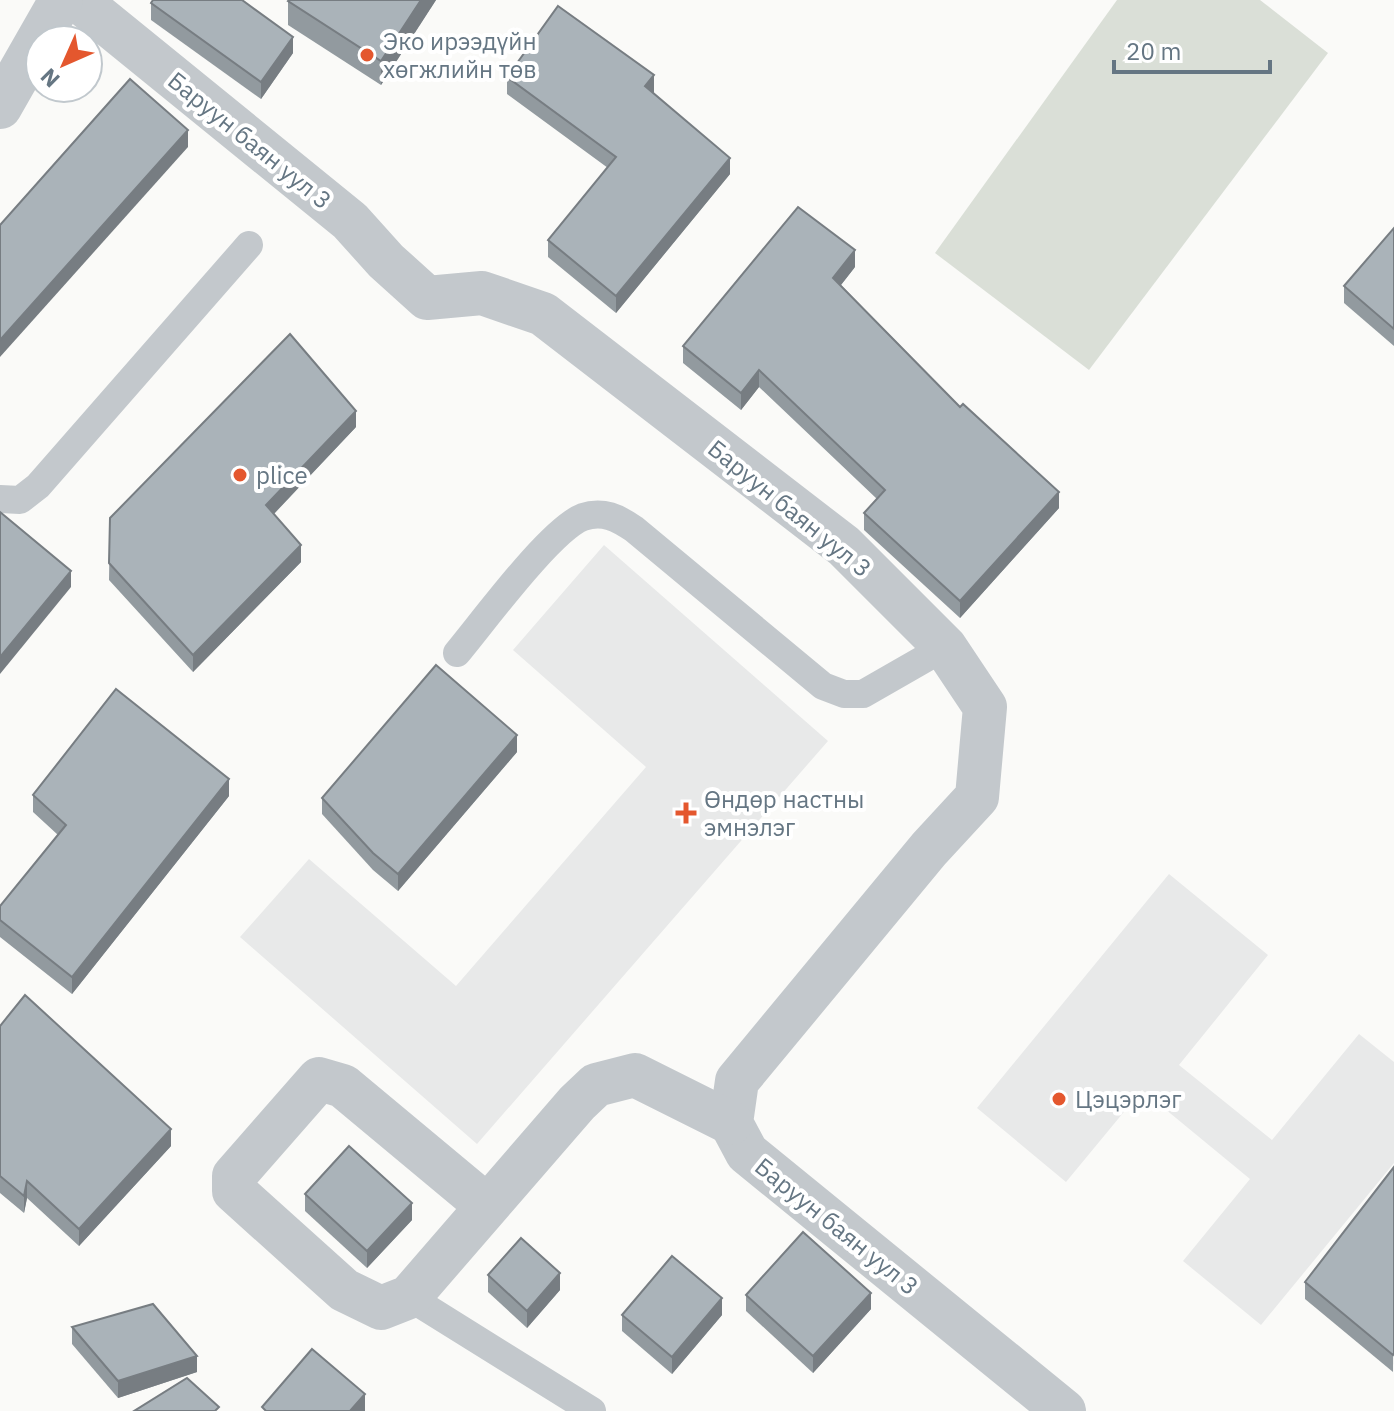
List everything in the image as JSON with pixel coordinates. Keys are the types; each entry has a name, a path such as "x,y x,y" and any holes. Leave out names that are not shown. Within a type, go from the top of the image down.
{"street":[{"path":"0,107 61,0"},
{"name":"Баруун баян уул 3","path":"78,0 350,221 386,261 427,298 482,293 543,314 844,546 945,647 985,707 977,797 929,849 737,1081 731,1123 747,1153 1064,1411"},
{"path":"487,1206 343,1086 319,1079 234,1176 234,1191 344,1290 381,1308 409,1297 596,1085 635,1075 731,1123"}],"lane":[{"path":"0,499 20,500 38,486 249,245"},
{"path":"457,653 556,535 582,518 599,514 616,517 634,529 823,686 844,694 863,694 945,647"},
{"path":"409,1297 592,1411"}],"shaded area":[{"path":"1117,0 1260,0 1328,53 1089,370 935,253"},
{"name":"Өндөр настны эмнэлэг","path":"604,545 828,741 477,1144 240,937 309,859 456,986 646,767 513,650"},
{"name":"Цэцэрлэг","path":"1169,874 1268,955 1179,1065 1272,1140 1359,1034 1394,1062 1394,1163 1261,1325 1183,1261 1250,1179 1142,1090 1066,1182 977,1108"}],"building":[{"path":"153,0 242,0 293,37 261,82 151,3"},
{"path":"289,0 421,0 381,61"},
{"path":"558,6 654,75 645,86 730,158 616,296 548,240 616,157 507,77"},
{"path":"130,79 188,130 0,340 0,225"},
{"path":"798,207 855,250 833,278 960,407 963,404 1059,492 960,601 864,513 885,490 759,370 741,393 683,346"},
{"path":"1394,228 1394,329 1344,286"},
{"name":"plice","path":"290,334 356,411 266,505 301,545 193,655 109,563 110,518"},
{"path":"0,512 71,571 0,657"},
{"path":"436,665 517,735 398,874 373,853 322,798"},
{"path":"116,689 229,779 72,977 0,920 0,906 66,825 33,795"},
{"path":"25,995 171,1129 79,1229 27,1181 24,1196 0,1176 0,1026"},
{"path":"349,1146 412,1203 367,1251 305,1194"},
{"path":"1394,1167 1394,1353 1393,1355 1305,1282"},
{"path":"803,1232 871,1293 813,1356 746,1295"},
{"path":"521,1238 560,1273 527,1311 488,1275"},
{"path":"672,1256 722,1298 672,1357 622,1315"},
{"path":"153,1304 197,1356 118,1381 72,1327"},
{"path":"312,1349 365,1394 350,1411 266,1411 262,1407"},
{"path":"187,1378 219,1407 215,1411 134,1411"}],"place":[{"name":"Эко ирээдүйн хөгжлийн төв","path":"367,55"},
{"name":"plice","path":"240,475"},
{"name":"Өндөр настны эмнэлэг","path":"686,813"},
{"name":"Цэцэрлэг","path":"1059,1099"}]}
